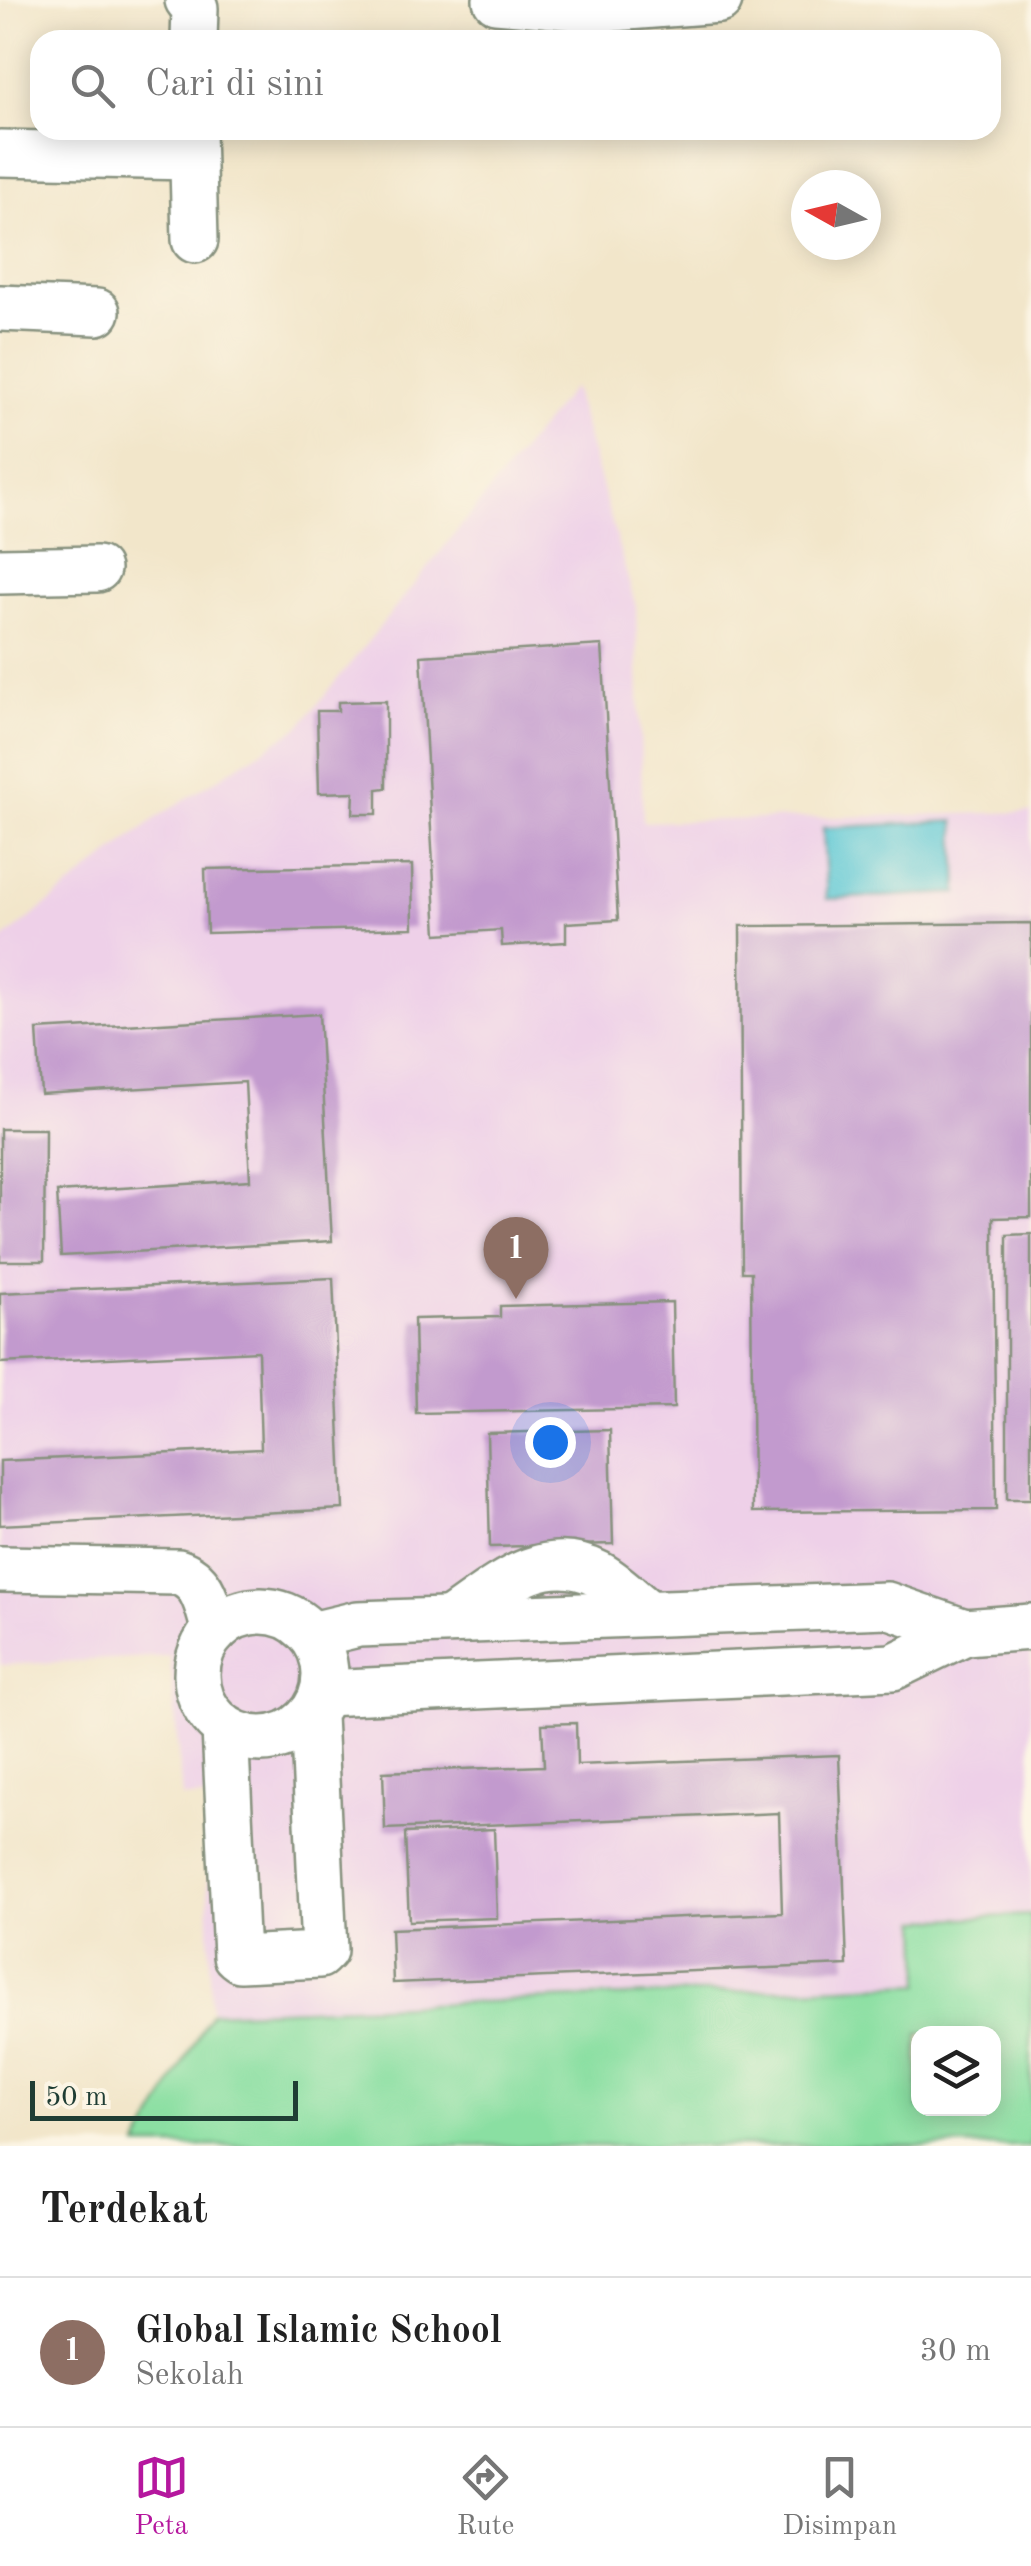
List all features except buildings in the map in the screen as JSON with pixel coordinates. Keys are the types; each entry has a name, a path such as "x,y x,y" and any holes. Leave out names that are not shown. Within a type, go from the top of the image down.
{"street":[{"path":"188,0 196,8 195,30"},
{"path":"496,0 601,9 719,0"},
{"path":"0,153 191,144 195,240"},
{"path":"0,308 97,312"},
{"path":"0,572 97,569"},
{"path":"0,1569 178,1572 192,1577 200,1586 214,1631"},
{"path":"312,1635 356,1612 451,1620 887,1605 964,1632"},
{"path":"225,1729 236,1956 240,1960 319,1955 324,1950 318,1704 326,1678 323,1655 312,1635 282,1614 246,1612 232,1617 206,1642 197,1678 202,1701 225,1729 256,1740 288,1735 318,1704 893,1667 964,1632 1031,1627"}],"shaded area":[{"path":"573,387 636,607 643,822 1031,812 1031,1915 919,1920 922,1984 211,2013 206,1798 182,1798 170,1656 0,1665 0,942 156,818 300,726"}],"green space":[{"path":"1031,1915 1031,2146 138,2146 211,2013 921,1984 919,1920"}],"water":[{"path":"955,821 958,893 827,899 823,828"}],"place":[{"name":"Global Islamic School","path":"516,1299"}]}
